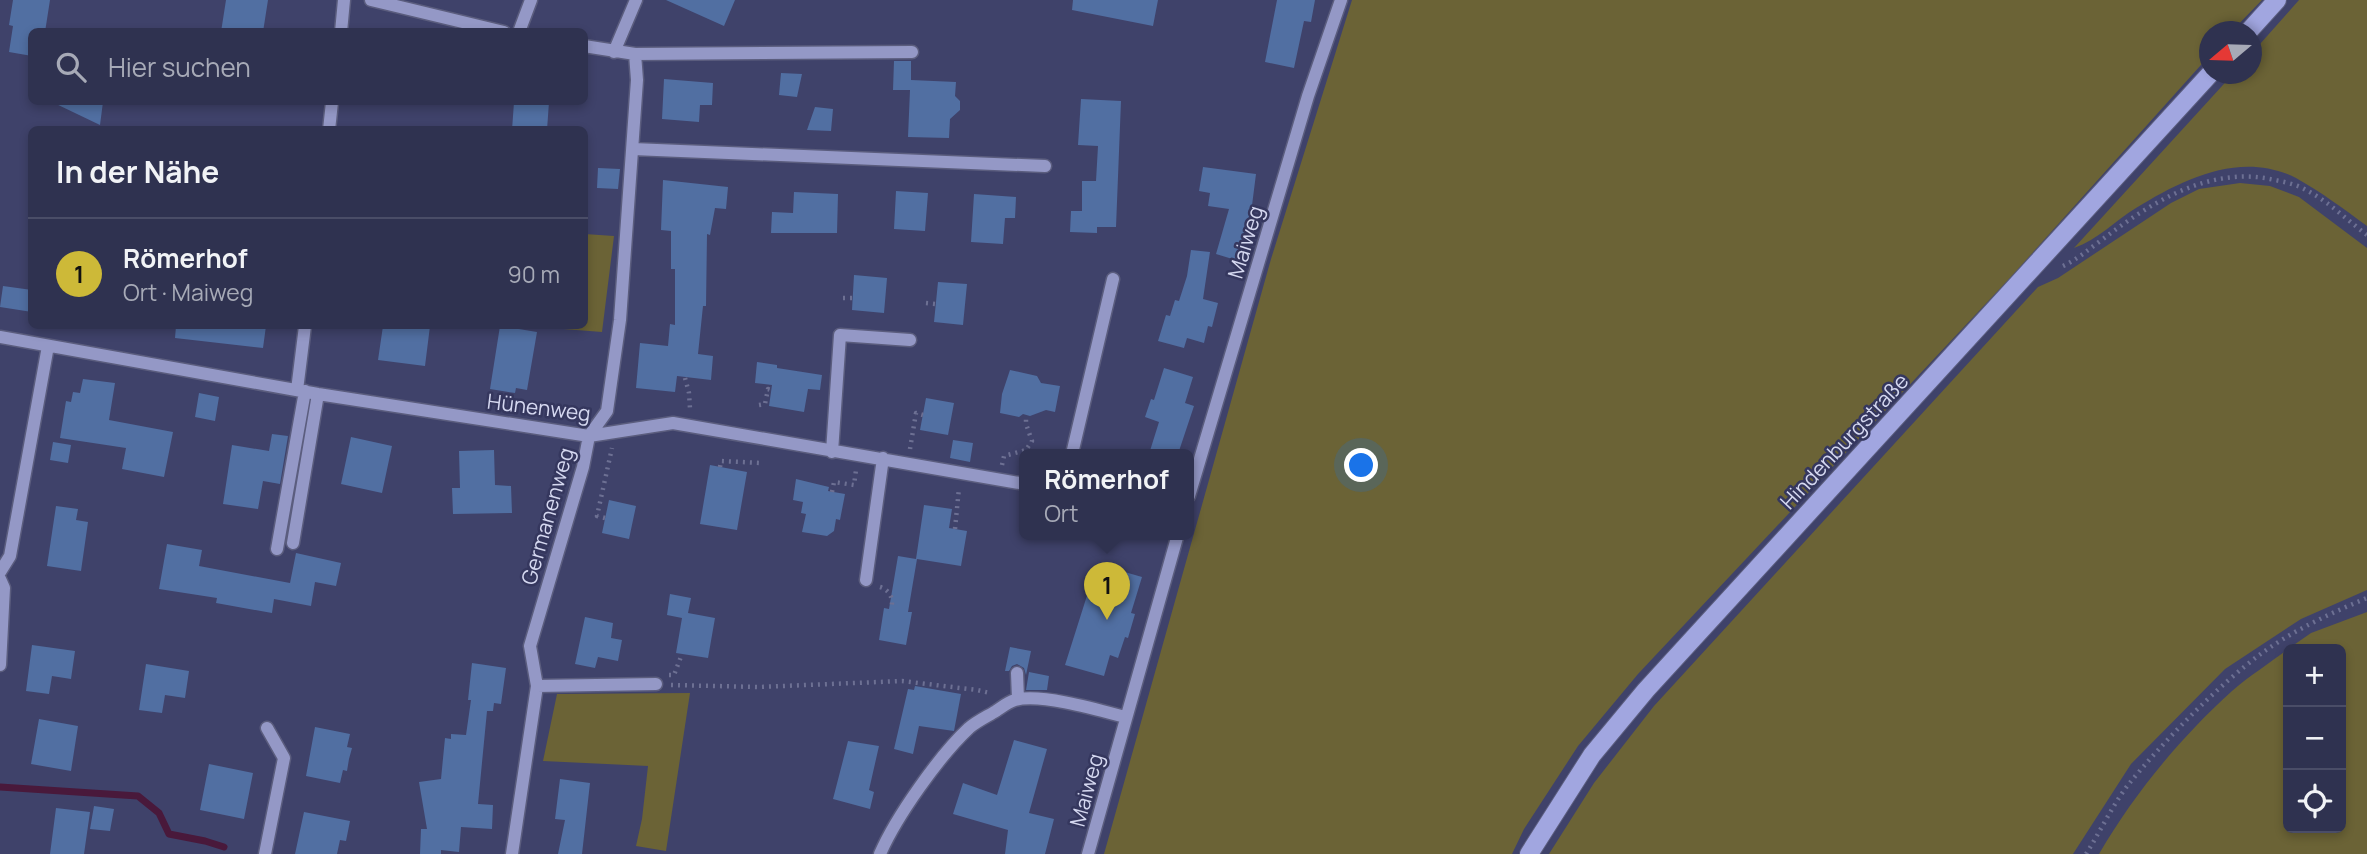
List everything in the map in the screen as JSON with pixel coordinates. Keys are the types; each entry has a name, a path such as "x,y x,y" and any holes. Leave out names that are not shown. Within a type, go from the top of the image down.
{"main road":[{"path":"2258,21 2277,0"},
{"name":"Hindenburgstraße","path":"1529,854 1592,755 1646,690 2201,84"}],"street":[{"path":"341,28 344,0"},
{"path":"371,0 487,28"},
{"path":"520,28 531,0"},
{"path":"614,51 636,0"},
{"name":"Maiweg","path":"1194,479 1308,96 1340,0"},
{"path":"588,47 635,54 912,52"},
{"name":"Germanenweg","path":"512,854 537,686 530,646 583,467 589,436 607,411 620,320 637,80 635,54"},
{"path":"329,126 332,105"},
{"path":"633,149 1045,166"},
{"path":"1073,449 1113,279"},
{"path":"293,543 307,391 305,329"},
{"path":"832,452 840,335 910,340"},
{"name":"Hünenweg","path":"0,337 307,391 589,436 673,423 1019,483"},
{"path":"0,572 10,556 48,346"},
{"path":"277,549 307,391"},
{"path":"870,583 883,458"},
{"name":"Maiweg","path":"1088,854 1176,540"},
{"path":"0,579 4,588 0,665"},
{"path":"1014,700 1017,673"},
{"path":"537,686 661,680"},
{"path":"880,854 925,780 948,752 970,727 1014,700 1044,696 1125,718"},
{"path":"265,854 284,758 267,728"}],"path":[{"path":"2058,269 2180,190 2247,176 2283,181 2306,190 2367,234"},
{"path":"843,298 853,298"},
{"path":"926,303 936,304"},
{"path":"685,378 690,393 690,409"},
{"path":"759,405 765,404 768,389 771,390"},
{"path":"907,463 916,414 923,415"},
{"path":"1026,415 1032,441 1027,449"},
{"path":"606,518 597,516 615,430"},
{"path":"998,479 1004,456 1019,452"},
{"path":"832,492 834,482 854,485 858,456"},
{"path":"720,467 721,461 761,463"},
{"path":"955,529 961,473"},
{"path":"870,583 883,587 891,595 891,609"},
{"path":"2086,854 2127,787 2170,738 2223,686 2262,653 2311,623 2367,598"},
{"path":"661,680 674,675 682,654"},
{"path":"661,680 759,687 902,681 977,690 1014,700"}],"shaded area":[{"path":"1352,0 2262,0 2242,21 2199,21 2199,67 2009,279 1638,674 1578,746 1524,829 1512,854 1104,854 1271,259"},
{"path":"2299,0 2367,0 2367,226 2296,178 2275,170 2234,168 2193,178 2173,187 2074,248 2224,84 2262,84 2262,42"},
{"path":"2240,183 2270,186 2299,197 2367,248 2367,590 2301,619 2225,669 2131,764 2073,854 1549,854 1594,783 1654,706 2038,287 2058,278 2171,203 2199,189"},
{"path":"588,234 614,236 602,332 564,329 588,329"},
{"path":"2367,612 2367,854 2099,854 2159,768 2194,728 2239,685 2283,653 2283,833 2346,833 2346,644 2295,644 2311,633"},
{"path":"690,693 666,851 636,846 648,766 543,761 557,694"}],"building":[{"path":"13,0 50,0 46,28 28,28 28,55 9,52 13,26 9,25"},
{"path":"226,0 268,0 264,28 222,28"},
{"path":"666,0 735,0 724,26"},
{"path":"1073,0 1158,0 1153,26 1072,10"},
{"path":"1277,0 1315,0 1311,22 1304,21 1294,68 1265,62"},
{"path":"894,61 911,61 911,80 956,82 955,96 960,101 960,110 950,119 949,138 908,137 910,90 893,90"},
{"path":"781,73 802,74 797,97 779,95"},
{"path":"664,79 713,83 712,105 700,105 699,122 662,119"},
{"path":"1081,99 1121,101 1116,227 1097,227 1097,233 1070,232 1071,211 1082,211 1082,181 1096,181 1098,146 1078,145"},
{"path":"58,105 103,105 100,125"},
{"path":"514,105 549,105 547,126 512,126"},
{"path":"815,107 833,109 831,131 807,130"},
{"path":"1203,167 1256,174 1249,229 1252,230 1246,253 1242,252 1239,261 1216,254 1229,209 1208,206 1210,193 1199,191"},
{"path":"598,168 620,169 618,189 597,188"},
{"path":"663,180 728,187 726,209 715,208 710,235 707,234 706,306 703,306 698,354 713,356 711,380 677,376 675,392 636,388 640,343 668,346 670,324 675,325 675,269 671,269 671,231 661,230"},
{"path":"896,191 928,193 925,231 894,229"},
{"path":"794,192 838,194 837,233 771,233 772,212 793,213"},
{"path":"974,194 1016,197 1015,218 1005,218 1003,244 971,242"},
{"path":"1191,250 1210,252 1203,299 1218,303 1212,327 1208,326 1204,343 1187,338 1184,348 1158,341 1166,315 1170,316 1175,300 1179,301"},
{"path":"854,275 887,278 884,313 852,310"},
{"path":"938,282 967,284 963,325 934,322"},
{"path":"3,286 28,289 28,311 0,307"},
{"path":"176,329 266,329 263,348 175,338"},
{"path":"383,329 430,329 425,366 378,360"},
{"path":"500,329 537,332 527,390 516,388 515,393 490,389"},
{"path":"757,362 822,375 820,390 808,389 804,412 769,406 772,385 755,383"},
{"path":"1164,368 1193,377 1185,403 1194,406 1180,449 1151,449 1159,422 1145,417 1151,399 1154,400"},
{"path":"1010,370 1037,376 1041,383 1060,386 1055,412 1046,410 1019,417 1000,413 1002,394"},
{"path":"83,379 115,383 109,420 173,432 164,477 122,469 126,448 60,438 66,401 71,402 73,392 80,393"},
{"path":"199,393 219,397 215,421 195,417"},
{"path":"926,398 954,403 948,435 920,430"},
{"path":"272,434 288,436 280,484 263,481 258,509 223,504 232,445 269,451"},
{"path":"351,437 392,446 382,493 341,484"},
{"path":"953,440 973,443 970,462 950,458"},
{"path":"53,442 71,445 68,463 50,460"},
{"path":"494,450 495,485 511,486 512,513 453,514 452,488 460,488 459,451"},
{"path":"710,465 747,472 737,530 700,524"},
{"path":"796,479 829,487 828,491 845,494 840,520 836,519 834,531 827,536 802,532 806,514 801,513 803,502 793,500"},
{"path":"609,500 636,506 629,539 602,533"},
{"path":"924,505 952,509 949,528 967,531 961,566 917,559 908,612 912,612 906,645 879,640 884,608 889,609 898,556 916,559"},
{"path":"56,506 78,509 76,520 88,522 81,571 47,566"},
{"path":"167,544 202,550 199,566 290,583 296,553 341,563 336,586 315,582 311,606 274,599 272,613 216,603 217,598 159,589"},
{"path":"1097,564 1142,577 1131,613 1135,614 1128,638 1125,637 1118,658 1110,655 1104,676 1065,665"},
{"path":"670,594 691,598 688,613 715,618 708,658 676,653 682,618 667,615"},
{"path":"585,617 613,623 611,638 622,640 618,661 598,657 595,668 575,664"},
{"path":"32,645 75,651 71,679 52,676 49,694 26,691"},
{"path":"1010,647 1031,651 1026,675 1024,668 1017,664 1005,671"},
{"path":"472,663 506,668 501,704 494,703 493,711 487,711 478,804 493,805 492,829 461,827 459,852 441,850 441,854 420,854 421,829 427,829 419,782 441,779 445,738 451,739 451,734 466,735"},
{"path":"146,664 189,671 185,698 165,695 162,713 139,710"},
{"path":"1029,672 1049,676 1047,690 1026,690"},
{"path":"915,686 961,694 954,731 919,726 913,754 894,749 908,689 914,690"},
{"path":"39,719 78,726 71,771 31,764"},
{"path":"315,727 350,734 347,747 352,748 347,771 343,770 340,783 306,776"},
{"path":"1014,740 1047,749 1029,813 1054,819 1045,854 1005,854 1008,830 953,814 963,783 997,795"},
{"path":"848,741 879,746 869,790 874,792 870,809 833,799"},
{"path":"209,764 253,773 244,819 200,810"},
{"path":"560,779 590,783 582,854 558,854 565,820 555,819"},
{"path":"94,806 114,809 110,831 90,829"},
{"path":"56,808 90,812 84,854 50,854"},
{"path":"304,812 350,821 346,841 340,840 337,854 295,854"}],"waterway":[{"path":"0,787 138,796 159,813 169,834 224,847"}],"place":[{"name":"Römerhof","path":"1107,620"}]}
